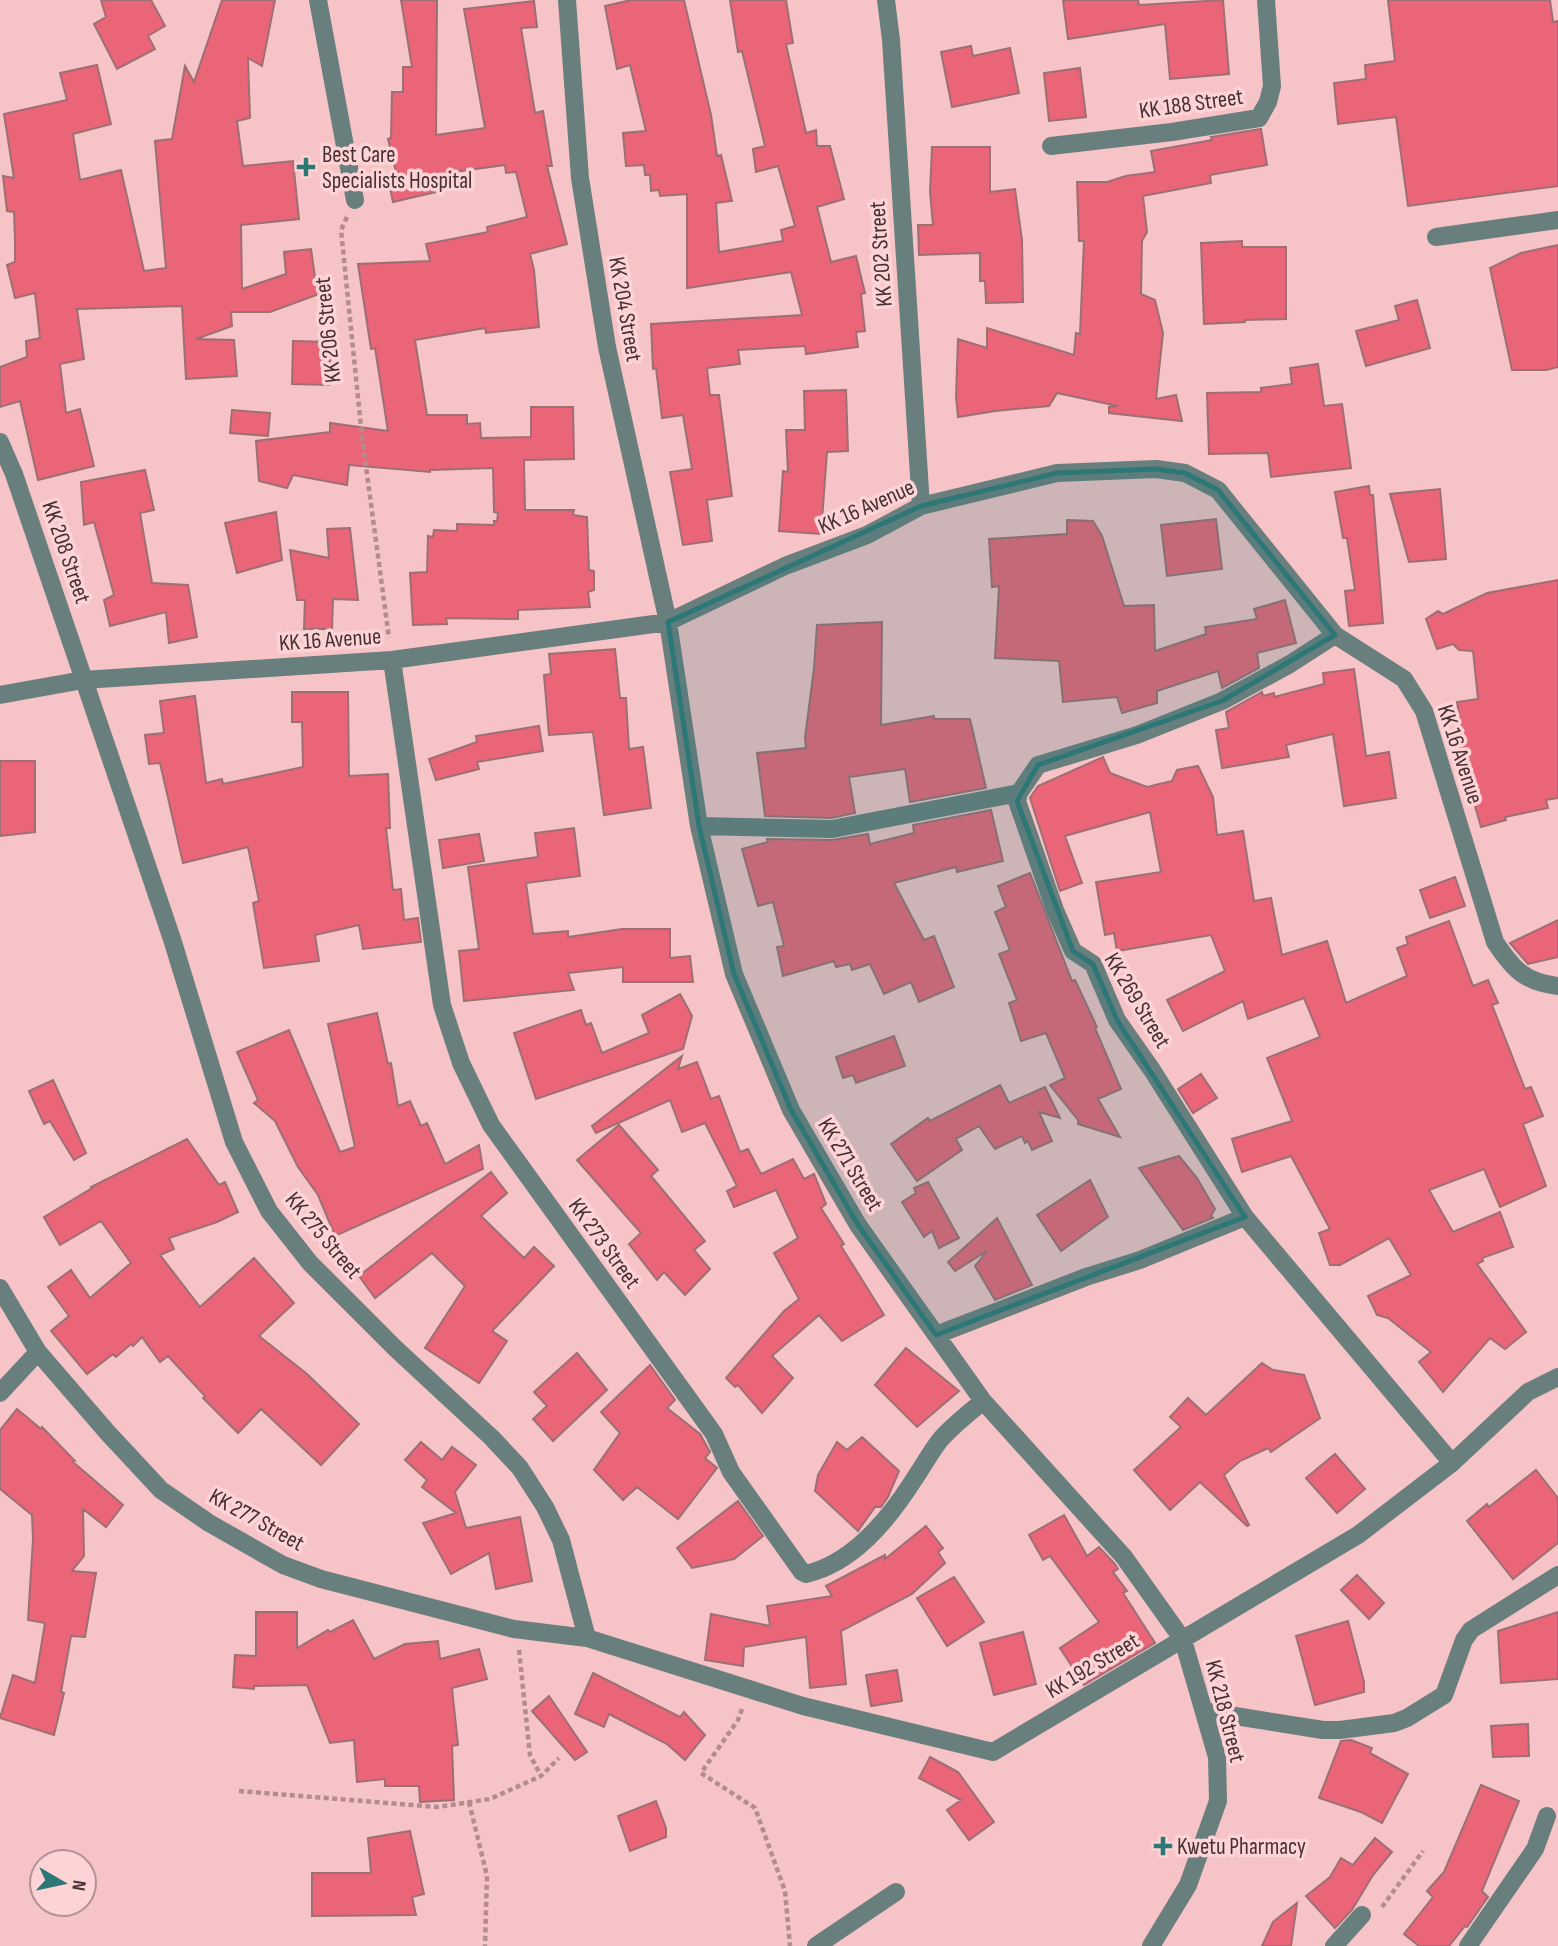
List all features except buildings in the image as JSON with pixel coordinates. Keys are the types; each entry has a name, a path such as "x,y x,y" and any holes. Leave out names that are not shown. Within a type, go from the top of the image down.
{"street":[{"path":"318,0 355,200"},
{"name":"KK 204 Street","path":"566,0 580,178 607,347 668,622"},
{"name":"KK 202 Street","path":"886,0 891,40 920,506"},
{"name":"KK 188 Street","path":"1051,146 1172,132 1259,118 1268,102 1272,86 1266,0"},
{"path":"1436,237 1558,220"},
{"name":"KK 208 Street","path":"0,442 14,474 83,680"},
{"name":"KK 16 Avenue","path":"0,695 83,680 392,660 668,622 785,566 867,535 920,506 1057,473 1156,469 1185,473 1219,489 1335,635 1404,679 1424,711 1495,943 1514,970 1540,984 1558,986"},
{"name":"KK 271 Street","path":"668,622 699,826 734,974 791,1110 858,1225 983,1401 1124,1557 1183,1640"},
{"path":"699,826 832,830 1019,793 1038,765 1137,735 1222,701 1290,664 1335,635"},
{"name":"KK 273 Street","path":"392,660 442,1005 461,1063 491,1125 714,1434 731,1472 802,1572 806,1574 831,1566 861,1544 905,1494 940,1440 983,1401"},
{"name":"KK 275 Street","path":"83,680 172,939 234,1142 269,1210 310,1263 520,1468 562,1540 587,1638"},
{"name":"KK 269 Street","path":"1019,793 1017,801 1023,821 1073,951 1093,964 1117,1020 1152,1070 1245,1217 1452,1464"},
{"path":"936,1335 1086,1277 1140,1260 1245,1217"},
{"name":"KK 277 Street","path":"0,1287 38,1352 107,1432 161,1490 209,1523 283,1565 321,1579 514,1629 587,1638"},
{"path":"0,1393 38,1352"},
{"name":"KK 192 Street","path":"587,1638 803,1706 993,1752 1358,1535 1452,1464 1528,1392 1558,1377"},
{"path":"1204,1711 1340,1730 1394,1723 1444,1695 1464,1640 1471,1630 1558,1575"},
{"name":"KK 218 Street","path":"1151,1946 1188,1885 1219,1801 1217,1757 1183,1640"},
{"path":"1468,1946 1535,1849 1548,1816"},
{"path":"816,1946 896,1892"},
{"path":"1334,1946 1362,1915"}],"path":[{"name":"KK 206 Street","path":"355,200 341,230 362,437 392,660"},
{"path":"514,1629 519,1647 530,1755 541,1776"},
{"path":"748,1689 738,1720 701,1773 755,1808 785,1891 790,1946"},
{"path":"239,1791 437,1807 490,1799 541,1776 559,1758"},
{"path":"469,1802 487,1875 485,1946"},
{"path":"1362,1915 1382,1907 1423,1851"}],"highlighted area":[{"path":"1156,469 1185,473 1218,490 1335,635 1222,701 1038,765 1017,801 1073,951 1093,964 1117,1020 1245,1217 936,1335 858,1225 791,1110 734,974 699,826 668,622 921,506 1057,473"}],"place":[{"name":"Best Care Specialists Hospital","path":"306,167"},
{"name":"Kwetu Pharmacy","path":"1163,1846"}]}
